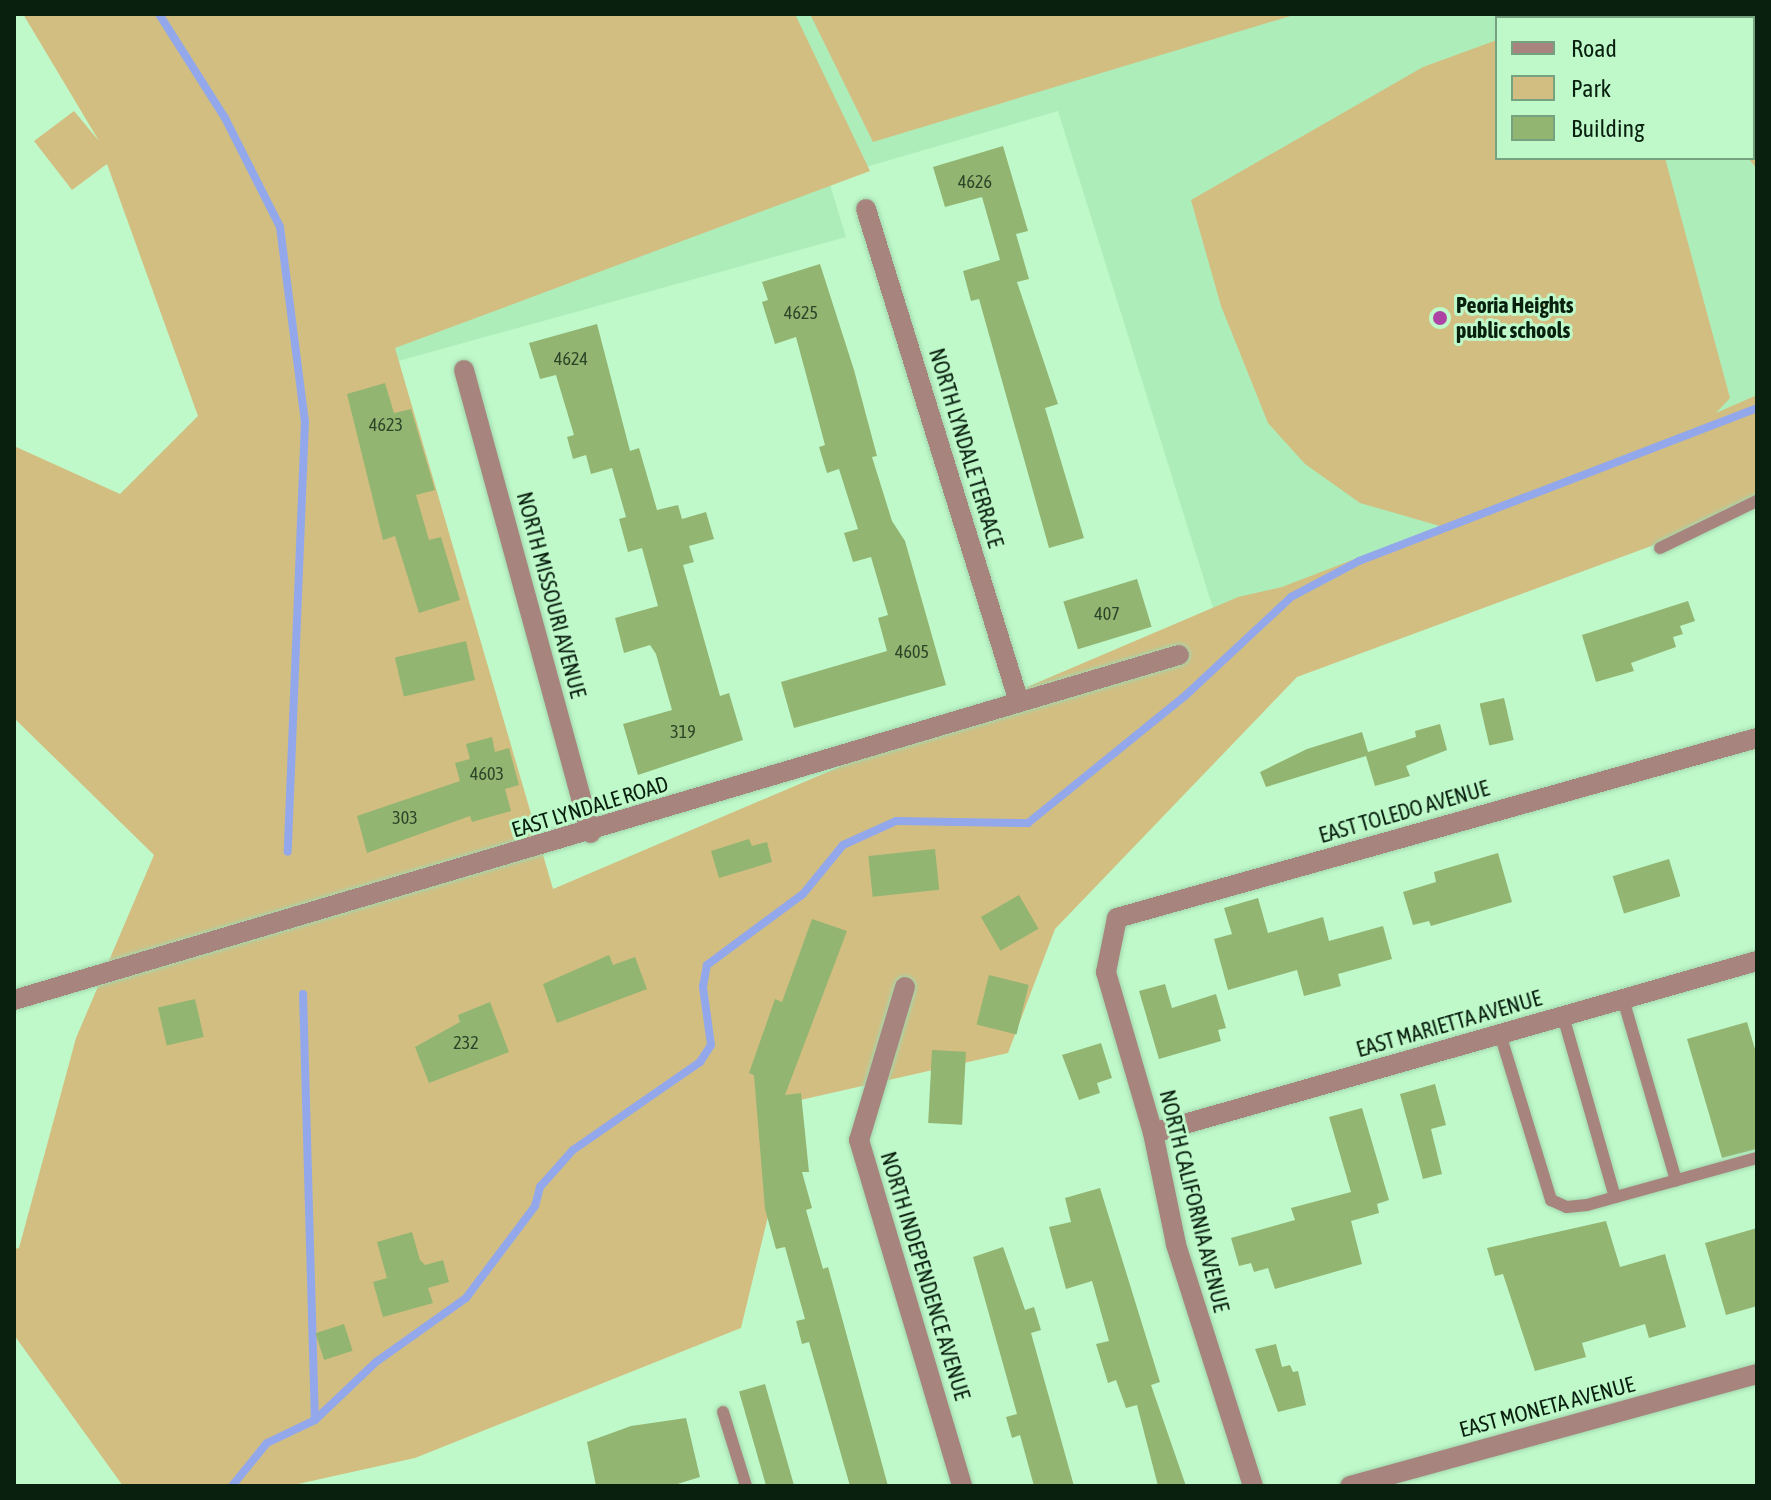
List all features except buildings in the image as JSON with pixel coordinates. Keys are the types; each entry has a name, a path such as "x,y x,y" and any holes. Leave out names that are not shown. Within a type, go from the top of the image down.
{"street":[{"name":"NORTH LYNDALE TERRACE","path":"866,209 1019,702"},
{"name":"NORTH MISSOURI AVENUE","path":"464,370 591,833"},
{"name":"EAST LYNDALE ROAD","path":"14,1000 591,833 1179,655"},
{"name":"EAST TOLEDO AVENUE","path":"1106,972 1117,918 1757,738"},
{"name":"EAST MARIETTA AVENUE","path":"1153,1133 1757,961"},
{"name":"NORTH CALIFORNIA AVENUE","path":"1106,972 1153,1133 1176,1244 1253,1486"},
{"name":"NORTH INDEPENDENCE AVENUE","path":"905,987 859,1140 962,1486"},
{"name":"EAST MONETA AVENUE","path":"1350,1486 1757,1374"}],"lane":[{"path":"1660,548 1757,501"},
{"path":"1623,999 1676,1180"},
{"path":"1563,1016 1615,1197"},
{"path":"1500,1034 1551,1200 1567,1207 1757,1158"},
{"path":"723,1412 746,1486"}],"shaded area":[{"name":"Peoria Heights public schools","path":"516,14 1757,14 1757,483 1221,634 1058,111 828,178 846,237 265,398"}],"green space":[{"path":"23,14 795,14 870,171 395,348 553,889 1238,597 1282,587 1440,526 1360,503 1305,464 1268,423 1221,306 1191,200 1423,67 1495,41 1495,160 1666,160 1730,398 1716,413 1757,395 1757,507 1297,677 1055,929 1008,1053 796,1101 741,1328 415,1458 289,1486 123,1486 14,1335 14,1249 19,1248 76,1038 154,855 14,718 14,446 120,494 198,416 107,164 72,190 34,141 74,111 99,141"},
{"path":"810,14 1297,14 873,142"},
{"path":"1757,14 1757,169 1750,160 1755,160 1755,16 1730,16"}],"waterway":[{"path":"159,14 225,118 280,227 305,421 288,852"},
{"path":"232,1486 267,1443 315,1420 376,1362 466,1298 535,1206 540,1187 573,1150 700,1062 711,1045 703,987 707,965 803,894 843,845 896,821 1028,823 1185,696 1291,597 1359,561 1757,408"},
{"path":"303,994 315,1420"}],"place":[{"name":"Peoria Heights public schools","path":"1440,318"}]}
